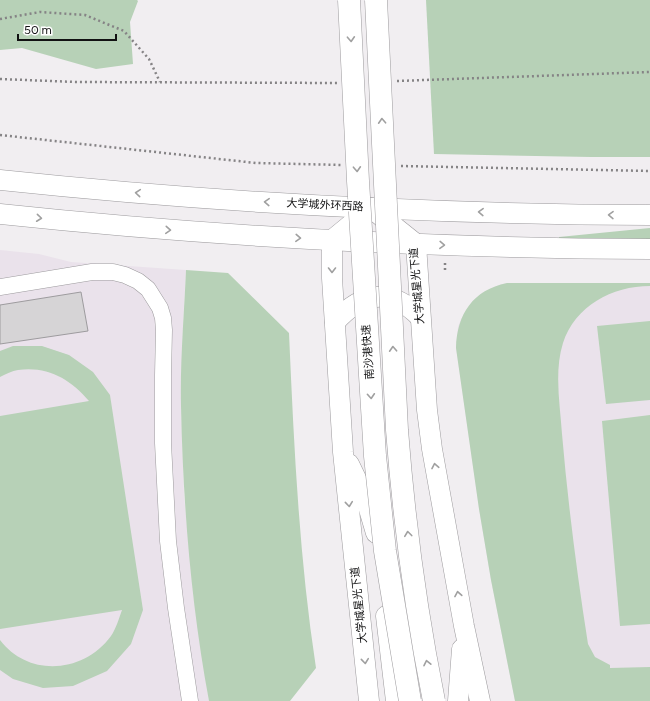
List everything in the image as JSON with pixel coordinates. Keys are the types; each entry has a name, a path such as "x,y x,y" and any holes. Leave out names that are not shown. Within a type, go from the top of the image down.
{"highway":[{"name":"南沙港快速","path":"349,0 358,181 375,456 384,551 410,701"},
{"path":"376,0 401,479 423,646 434,701"}],"main road":[{"name":"大学城外环西路","path":"0,180 189,197 371,208 650,215"},
{"path":"332,240 371,208"},
{"name":"大学城星光下道","path":"371,208 416,244 427,410 432,449 464,626 480,701"},
{"path":"0,214 140,227 332,240 416,244 650,249"},
{"name":"大学城星光下道","path":"332,240 332,278 343,452 367,695"},
{"path":"335,322 346,310 357,303 371,298 387,297 406,305 420,317"},
{"path":"343,452 366,499 376,530 396,701"},
{"path":"458,701 464,626"}],"lane":[{"path":"0,287 92,272 113,272 125,275 138,281 148,289 160,308 164,330 163,444 168,541 176,608 190,701"}],"path":[{"path":"0,19 40,12 86,15 124,31 149,59 160,82"},
{"path":"390,81 650,72"},
{"path":"0,79 76,82 339,83"},
{"path":"0,135 256,163 343,165"},
{"path":"398,166 650,171"}],"shaded area":[{"path":"0,250 39,254 71,262 186,270 181,405 184,495 194,600 209,701 0,701"},
{"path":"507,283 650,283 650,701 515,701 491,580 479,509 456,348 458,327 469,306 482,293"}],"green space":[{"path":"0,0 137,0 138,1 130,22 133,64 96,69 22,48 0,50"},
{"path":"426,0 650,0 650,157 434,154"},
{"path":"650,228 650,239 559,238 559,237"},
{"path":"186,270 228,273 289,333 301,543 316,668 290,701 209,701 197,628 189,554 182,443 181,389"},
{"path":"507,283 650,283 650,286 636,287 609,294 586,309 576,318 563,343 560,354 558,377 570,513 588,644 595,657 610,665 610,668 650,667 650,701 515,701 491,580 479,509 456,348 460,324 469,305 485,291 495,286"},
{"path":"650,321 650,400 606,404 597,326"},
{"path":"13,346 42,346 69,355 93,372 110,395 143,610 131,644 107,671 73,686 43,688 13,679 0,670 0,640 12,652 26,661 41,665 56,666 72,664 86,658 100,648 111,636 122,610 0,629 0,416 89,401 66,380 49,372 29,369 18,370 0,377 0,351"},
{"path":"650,415 650,624 620,626 602,421"}],"building":[{"path":"81,292 88,331 0,344 0,305"}]}
